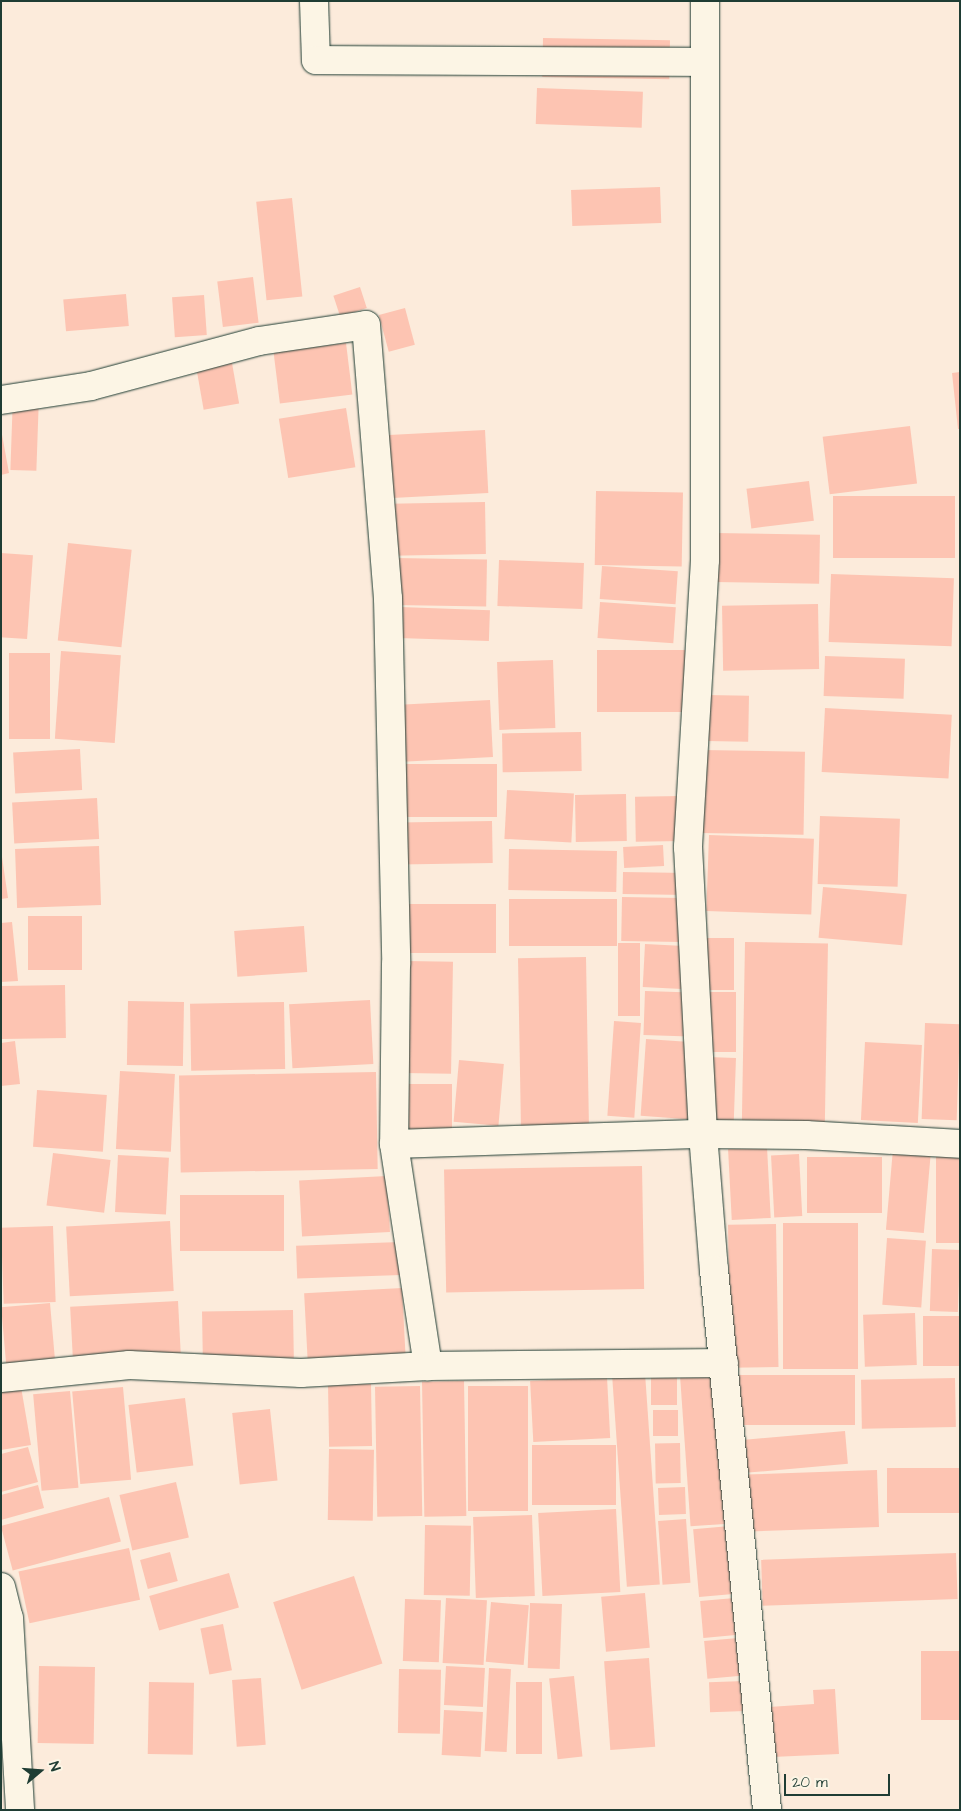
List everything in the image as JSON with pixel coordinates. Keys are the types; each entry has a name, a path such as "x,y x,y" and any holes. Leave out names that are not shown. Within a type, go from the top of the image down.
{"street":[{"path":"314,1 316,60 705,62"},
{"path":"705,1 705,560 688,847 703,1134 767,1810"},
{"path":"1,400 92,386 259,341 366,325 388,598 396,964 394,1144 428,1366"},
{"path":"394,1144 703,1134 806,1135 960,1144"},
{"path":"1,1378 129,1365 301,1373 428,1366 724,1363"},
{"path":"1,1587 9,1618 20,1810"}],"building":[{"path":"543,38 670,40 669,79 542,77"},
{"path":"537,88 643,92 642,128 536,124"},
{"path":"660,187 661,223 572,226 571,190"},
{"path":"292,198 302,296 267,300 256,202"},
{"path":"253,277 259,323 223,327 217,281"},
{"path":"360,287 367,308 340,317 333,296"},
{"path":"126,294 129,326 66,331 63,299"},
{"path":"204,295 207,335 175,337 172,297"},
{"path":"405,308 415,345 389,352 379,315"},
{"path":"346,343 352,395 280,404 274,352"},
{"path":"232,363 239,403 204,410 197,369"},
{"path":"960,372 960,429 958,429 952,373"},
{"path":"13,395 39,396 36,471 10,470"},
{"path":"346,408 355,467 288,478 279,419"},
{"path":"910,426 917,484 830,494 823,437"},
{"path":"1,429 9,473 1,475"},
{"path":"485,430 488,493 387,498 384,435"},
{"path":"809,481 814,521 751,528 746,489"},
{"path":"596,491 683,493 682,567 595,565"},
{"path":"833,496 955,496 955,558 833,558"},
{"path":"485,502 486,554 391,556 390,504"},
{"path":"715,533 820,535 819,584 714,582"},
{"path":"68,543 132,550 121,647 58,640"},
{"path":"1,553 33,555 27,639 1,637"},
{"path":"395,558 487,560 486,607 394,605"},
{"path":"499,560 584,563 582,609 497,606"},
{"path":"602,566 678,571 676,604 600,599"},
{"path":"831,574 954,578 952,646 829,642"},
{"path":"600,602 676,607 673,643 597,638"},
{"path":"818,604 819,669 723,671 722,606"},
{"path":"400,607 490,610 489,641 399,638"},
{"path":"597,650 685,650 685,712 597,712"},
{"path":"61,651 121,655 115,743 55,739"},
{"path":"9,653 50,653 50,739 9,739"},
{"path":"825,656 905,659 904,699 824,696"},
{"path":"553,660 555,728 499,730 497,662"},
{"path":"707,695 749,696 748,742 706,741"},
{"path":"490,700 493,757 398,762 395,705"},
{"path":"825,708 952,715 948,779 822,772"},
{"path":"581,732 582,771 503,772 502,733"},
{"path":"80,749 82,790 15,793 13,753"},
{"path":"702,750 805,752 804,835 701,833"},
{"path":"399,764 497,764 497,817 399,817"},
{"path":"507,790 574,794 571,842 504,839"},
{"path":"626,794 627,841 576,842 575,795"},
{"path":"681,796 682,841 636,842 635,797"},
{"path":"97,798 99,839 14,843 12,802"},
{"path":"820,816 900,819 898,887 818,884"},
{"path":"492,821 493,863 401,865 400,823"},
{"path":"709,835 814,839 811,915 706,911"},
{"path":"663,845 664,866 624,868 623,847"},
{"path":"99,846 101,905 17,908 15,849"},
{"path":"509,849 617,851 616,892 508,890"},
{"path":"1,850 8,898 1,899"},
{"path":"623,872 687,873 687,895 623,894"},
{"path":"823,887 907,894 902,945 819,938"},
{"path":"622,897 682,898 681,942 621,941"},
{"path":"509,899 617,899 617,946 509,946"},
{"path":"401,904 496,904 496,953 401,953"},
{"path":"28,916 82,916 82,970 28,970"},
{"path":"12,922 18,981 1,982 1,923"},
{"path":"304,926 307,972 237,977 234,931"},
{"path":"701,938 734,938 734,990 701,990"},
{"path":"745,942 828,943 825,1126 742,1125"},
{"path":"618,943 640,943 640,1016 618,1016"},
{"path":"645,944 689,946 687,989 643,987"},
{"path":"586,957 589,1131 521,1132 518,958"},
{"path":"406,961 453,962 451,1074 404,1073"},
{"path":"65,985 66,1038 2,1039 1,986"},
{"path":"645,991 691,993 689,1037 643,1035"},
{"path":"705,992 736,992 736,1052 705,1052"},
{"path":"370,1000 373,1064 292,1068 289,1004"},
{"path":"128,1001 184,1002 183,1066 127,1065"},
{"path":"284,1002 285,1069 191,1071 190,1004"},
{"path":"614,1021 641,1023 634,1118 607,1116"},
{"path":"925,1023 960,1024 957,1120 922,1119"},
{"path":"646,1039 694,1042 689,1119 641,1116"},
{"path":"15,1041 20,1084 1,1086 1,1043"},
{"path":"865,1042 922,1045 918,1123 861,1120"},
{"path":"708,1057 736,1058 733,1132 705,1131"},
{"path":"459,1060 504,1064 498,1126 454,1122"},
{"path":"120,1071 175,1074 171,1152 116,1149"},
{"path":"376,1072 378,1169 181,1172 179,1075"},
{"path":"400,1084 452,1084 452,1133 400,1133"},
{"path":"37,1090 107,1095 103,1152 33,1147"},
{"path":"767,1147 771,1218 732,1220 728,1149"},
{"path":"893,1149 931,1152 924,1233 886,1230"},
{"path":"53,1153 111,1160 104,1213 47,1206"},
{"path":"799,1154 802,1216 774,1217 771,1155"},
{"path":"118,1155 169,1158 166,1215 115,1212"},
{"path":"936,1156 960,1156 960,1243 936,1243"},
{"path":"807,1157 882,1157 882,1213 807,1213"},
{"path":"642,1166 644,1289 446,1292 444,1169"},
{"path":"387,1176 390,1232 302,1237 299,1181"},
{"path":"180,1195 284,1195 284,1251 180,1251"},
{"path":"170,1221 174,1291 70,1296 66,1226"},
{"path":"783,1223 858,1223 858,1369 783,1369"},
{"path":"776,1224 778,1367 731,1368 728,1225"},
{"path":"53,1226 56,1302 4,1304 1,1228"},
{"path":"887,1238 926,1241 921,1308 882,1305"},
{"path":"400,1242 401,1275 297,1279 296,1246"},
{"path":"932,1249 960,1250 958,1312 930,1311"},
{"path":"402,1288 405,1354 308,1359 304,1293"},
{"path":"178,1301 181,1353 73,1359 70,1307"},
{"path":"50,1303 55,1361 6,1365 1,1307"},
{"path":"293,1310 294,1359 203,1361 202,1312"},
{"path":"915,1313 917,1365 865,1367 863,1315"},
{"path":"923,1316 960,1316 960,1366 923,1366"},
{"path":"645,1373 660,1584 627,1587 612,1375"},
{"path":"651,1373 677,1373 677,1405 651,1405"},
{"path":"718,1374 728,1524 691,1526 680,1377"},
{"path":"739,1375 855,1375 855,1425 739,1425"},
{"path":"607,1377 610,1438 533,1442 530,1381"},
{"path":"955,1378 956,1427 862,1429 861,1380"},
{"path":"464,1381 466,1516 424,1517 422,1382"},
{"path":"371,1384 372,1446 329,1447 328,1385"},
{"path":"420,1386 422,1516 377,1517 375,1387"},
{"path":"468,1386 528,1386 528,1511 468,1511"},
{"path":"21,1387 31,1445 1,1450 1,1391"},
{"path":"123,1387 131,1480 80,1484 72,1391"},
{"path":"70,1391 78,1488 42,1491 33,1394"},
{"path":"185,1398 193,1465 137,1472 128,1405"},
{"path":"270,1409 278,1481 240,1485 232,1413"},
{"path":"653,1410 678,1410 678,1436 653,1436"},
{"path":"845,1431 848,1464 745,1473 742,1440"},
{"path":"655,1443 680,1443 681,1483 656,1483"},
{"path":"532,1445 616,1445 616,1505 532,1505"},
{"path":"28,1447 38,1482 1,1492 1,1454"},
{"path":"329,1449 374,1450 373,1521 328,1520"},
{"path":"887,1468 959,1468 959,1513 887,1513"},
{"path":"877,1470 879,1527 749,1532 747,1475"},
{"path":"176,1482 189,1538 132,1551 119,1495"},
{"path":"38,1485 44,1508 1,1520 1,1495"},
{"path":"685,1487 686,1514 659,1515 658,1488"},
{"path":"109,1497 121,1541 13,1570 1,1526"},
{"path":"616,1509 620,1592 542,1596 538,1513"},
{"path":"532,1515 535,1596 476,1598 473,1517"},
{"path":"686,1519 690,1583 663,1585 658,1521"},
{"path":"425,1525 471,1526 470,1596 424,1595"},
{"path":"730,1526 736,1594 699,1597 693,1529"},
{"path":"129,1548 140,1600 29,1623 18,1571"},
{"path":"170,1552 178,1581 148,1589 140,1560"},
{"path":"956,1553 958,1599 763,1606 761,1560"},
{"path":"229,1573 239,1608 159,1630 149,1596"},
{"path":"354,1576 382,1663 302,1690 273,1602"},
{"path":"645,1593 650,1648 606,1652 601,1597"},
{"path":"446,1598 487,1600 484,1665 443,1663"},
{"path":"735,1598 738,1635 703,1638 700,1601"},
{"path":"405,1599 441,1600 439,1662 403,1661"},
{"path":"491,1602 529,1605 524,1665 486,1662"},
{"path":"530,1603 562,1604 560,1669 528,1668"},
{"path":"223,1624 232,1670 209,1675 200,1628"},
{"path":"738,1638 741,1676 707,1679 704,1641"},
{"path":"921,1651 960,1651 960,1720 921,1720"},
{"path":"649,1658 655,1747 610,1750 604,1661"},
{"path":"39,1666 95,1667 94,1744 38,1743"},
{"path":"446,1666 485,1668 483,1707 444,1705"},
{"path":"489,1668 511,1669 507,1752 485,1751"},
{"path":"399,1669 441,1670 440,1734 398,1733"},
{"path":"574,1676 582,1757 558,1759 549,1679"},
{"path":"261,1678 266,1745 237,1747 232,1680"},
{"path":"745,1681 746,1711 710,1712 709,1682"},
{"path":"149,1682 194,1683 193,1755 148,1754"},
{"path":"516,1682 542,1682 542,1754 516,1754"},
{"path":"835,1689 839,1754 772,1757 769,1707 814,1704 813,1690"},
{"path":"444,1710 483,1712 481,1757 442,1755"}]}
